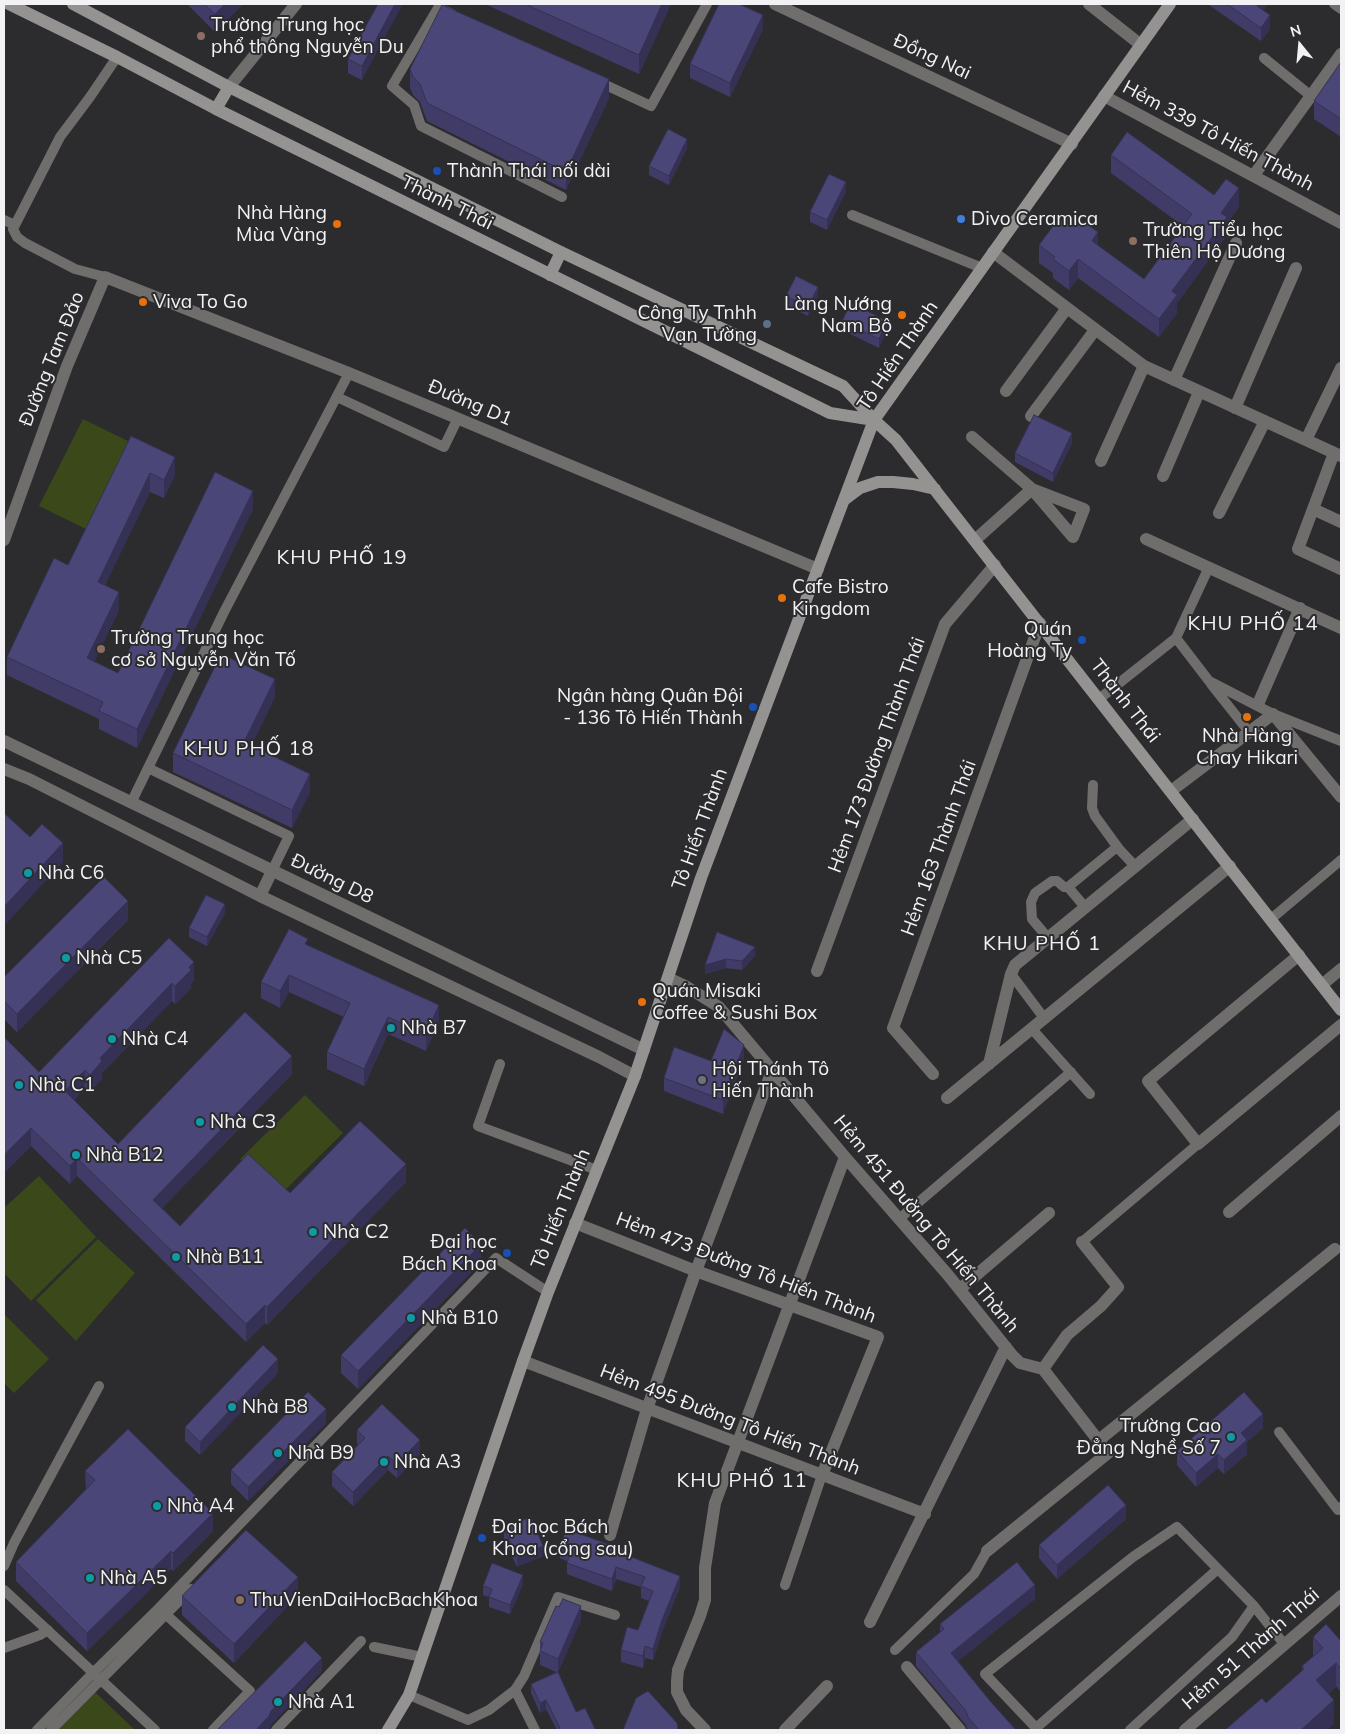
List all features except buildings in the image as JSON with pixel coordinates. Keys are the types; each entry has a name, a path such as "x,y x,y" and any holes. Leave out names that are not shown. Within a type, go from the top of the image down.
{"main road":[{"name":"Thành Thái","path":"8,4 830,413 874,420"},
{"name":"Thành Thái","path":"73,4 90,8 229,87 561,252 843,386 874,420 896,440 1341,1010"},
{"name":"Tô Hiến Thành","path":"388,1730 409,1695 548,1292 635,1076 701,878 874,420 1170,4"},
{"path":"216,109 229,87"},
{"path":"550,275 561,252"},
{"path":"844,500 860,488 878,482 914,484 935,489"}],"street":[{"path":"229,87 296,4"},
{"name":"Đồng Nai","path":"775,4 1072,144"},
{"path":"1089,4 1141,45"},
{"path":"1254,175 1341,54"},
{"name":"Hẻm 339 Tô Hiến Thành","path":"1104,96 1341,223"},
{"path":"1174,380 1236,243"},
{"path":"993,252 1144,366 1338,455 1313,509 1298,549 1341,570"},
{"path":"1235,408 1296,268"},
{"name":"Đường D1","path":"105,278 349,373 818,569"},
{"name":"Đường Tam Đảo","path":"4,540 67,366 105,278"},
{"path":"1006,391 1067,308"},
{"path":"1031,416 1096,330"},
{"path":"1101,461 1144,366"},
{"path":"1306,440 1341,368"},
{"path":"1163,476 1199,392"},
{"path":"1219,513 1265,421"},
{"path":"972,437 1032,489 975,540"},
{"path":"1313,509 1341,522"},
{"path":"1146,539 1341,628"},
{"name":"Hẻm 173 Đường Thành Thái","path":"817,971 945,624 995,565"},
{"path":"1258,704 1300,608"},
{"name":"Hẻm 163 Thành Thái","path":"933,1074 893,1028 1040,623"},
{"path":"1171,791 1274,714 1337,783 1341,798"},
{"name":"Đường D8","path":"4,741 131,804 644,1050"},
{"path":"29,780 40,759"},
{"path":"4,769 260,896 599,1057 635,1076"},
{"path":"989,1064 1011,974 1016,965 1193,819"},
{"path":"947,1098 1230,866"},
{"path":"260,896 272,871"},
{"path":"1299,955 1148,1081 1198,1144 1341,1025"},
{"path":"1322,984 1341,969"},
{"name":"Hẻm 451 Đường Tô Hiến Thành","path":"668,978 687,987 719,1007 844,1157 960,1289 1020,1363 1043,1369"},
{"path":"610,1536 647,1409 696,1271 772,1071"},
{"path":"1229,1212 1341,1116"},
{"path":"705,1730 686,1710 677,1692 677,1681 678,1670 700,1616 704,1600 705,1568 715,1503 844,1157"},
{"path":"960,1289 1049,1213"},
{"name":"Hẻm 473 Đường Tô Hiến Thành","path":"575,1223 696,1271 878,1337 822,1475"},
{"path":"987,1550 1108,1453 1043,1369 1067,1335 1101,1306 1118,1287 1082,1242"},
{"path":"1099,1440 1335,1249"},
{"path":"870,1622 1006,1347"},
{"name":"Hẻm 495 Đường Tô Hiến Thành","path":"523,1362 925,1514"},
{"name":"Hẻm 51 Thành Thái","path":"1185,1730 1341,1596"},
{"path":"907,1667 960,1730"},
{"path":"785,1730 827,1686"}],"lane":[{"path":"589,78 651,106 707,4"},
{"path":"1334,4 1341,9"},
{"path":"465,20 438,6 392,86 414,105 421,126 562,197"},
{"path":"105,278 75,269 25,243 17,237 13,229 60,137 117,57"},
{"path":"1264,58 1311,96"},
{"path":"852,216 982,268"},
{"path":"4,220 15,225"},
{"path":"131,804 224,612 349,373"},
{"path":"336,397 444,447 458,418"},
{"path":"1099,699 1176,638 1209,568"},
{"path":"1176,638 1249,732"},
{"path":"1209,681 1258,704 1274,714 1341,741"},
{"path":"148,768 289,836 272,871"},
{"path":"1093,785 1092,808 1095,816 1119,849 1135,866"},
{"path":"1068,886 1114,849 1117,847 1119,849"},
{"path":"1271,919 1341,860"},
{"path":"1048,938 1032,919 1032,897 1052,881 1057,881 1064,886 1068,886 1086,907"},
{"path":"1011,974 1044,1018"},
{"path":"1032,1029 1090,1094"},
{"path":"500,1064 478,1126 597,1170"},
{"path":"899,1219 1071,1072"},
{"path":"1082,1242 1198,1144"},
{"path":"162,1611 496,1258 548,1292"},
{"path":"4,1566 14,1543 99,1386"},
{"path":"1279,1432 1338,1510 1341,1507"},
{"path":"785,1585 822,1475"},
{"path":"1218,1570 1037,1729 986,1674 1133,1557 1177,1527 1254,1606 1284,1644"},
{"path":"37,1730 247,1532"},
{"path":"895,1650 974,1574 987,1550"},
{"path":"4,1590 155,1730"},
{"path":"409,1695 468,1720 489,1710 515,1690 524,1676 558,1597 616,1615"},
{"path":"1130,1730 1232,1637 1254,1606"},
{"path":"162,1611 250,1691 212,1730"},
{"path":"4,1648 40,1635 48,1630"},
{"path":"276,1730 361,1641"},
{"path":"374,1647 422,1656"},
{"path":"51,1730 96,1676"},
{"path":"515,1690 535,1730"}],"green space":[{"path":"83,419 130,442 86,529 39,506"},
{"path":"305,1095 343,1133 278,1197 240,1159"},
{"path":"39,1176 96,1237 31,1301 4,1273 4,1208"},
{"path":"98,1239 135,1273 76,1341 36,1300"},
{"path":"4,1314 49,1359 14,1393 4,1383"},
{"path":"95,1692 135,1730 57,1730"}],"place":[{"name":"Trường Trung học phổ thông Nguyễn Du","path":"201,36"},
{"name":"Thành Thái nối dài","path":"437,171"},
{"name":"Divo Ceramica","path":"961,219"},
{"name":"Nhà Hàng Mùa Vàng","path":"337,224"},
{"name":"Trường Tiểu học Thiên Hộ Dương","path":"1133,241"},
{"name":"Viva To Go","path":"143,302"},
{"name":"Làng Nướng Nam Bộ","path":"902,315"},
{"name":"Công Ty Tnhh Vạn Tường","path":"767,324"},
{"name":"Cafe Bistro Kingdom","path":"782,598"},
{"name":"Quán Hoàng Ty","path":"1082,640"},
{"name":"Trường Trung học cơ sở Nguyễn Văn Tố","path":"101,649"},
{"name":"Ngân hàng Quân Đội - 136 Tô Hiến Thành","path":"753,707"},
{"name":"Nhà Hàng Chay Hikari","path":"1247,717"},
{"name":"Nhà C6","path":"28,873"},
{"name":"Nhà C5","path":"66,958"},
{"name":"Quán Misaki Coffee & Sushi Box","path":"642,1002"},
{"name":"Nhà B7","path":"391,1028"},
{"name":"Nhà C4","path":"112,1039"},
{"name":"Hội Thánh Tô Hiến Thành","path":"702,1080"},
{"name":"Nhà C1","path":"19,1085"},
{"name":"Nhà C3","path":"200,1122"},
{"name":"Nhà B12","path":"76,1155"},
{"name":"Nhà C2","path":"313,1232"},
{"name":"Đại học Bách Khoa","path":"507,1253"},
{"name":"Nhà B11","path":"176,1257"},
{"name":"Nhà B10","path":"411,1318"},
{"name":"Nhà B8","path":"232,1407"},
{"name":"Trường Cao Đẳng Nghề Số 7","path":"1231,1437"},
{"name":"Nhà B9","path":"278,1453"},
{"name":"Nhà A3","path":"384,1462"},
{"name":"Nhà A4","path":"157,1506"},
{"name":"Đại học Bách Khoa (cổng sau)","path":"482,1538"},
{"name":"Nhà A5","path":"90,1578"},
{"name":"ThuVienDaiHocBachKhoa","path":"240,1600"},
{"name":"Nhà A1","path":"278,1702"}],"district":[{"name":"KHU PHỐ 19","path":"342,558"},
{"name":"KHU PHỐ 14","path":"1253,624"},
{"name":"KHU PHỐ 18","path":"249,749"},
{"name":"KHU PHỐ 1","path":"1042,944"},
{"name":"KHU PHỐ 11","path":"742,1481"}]}
